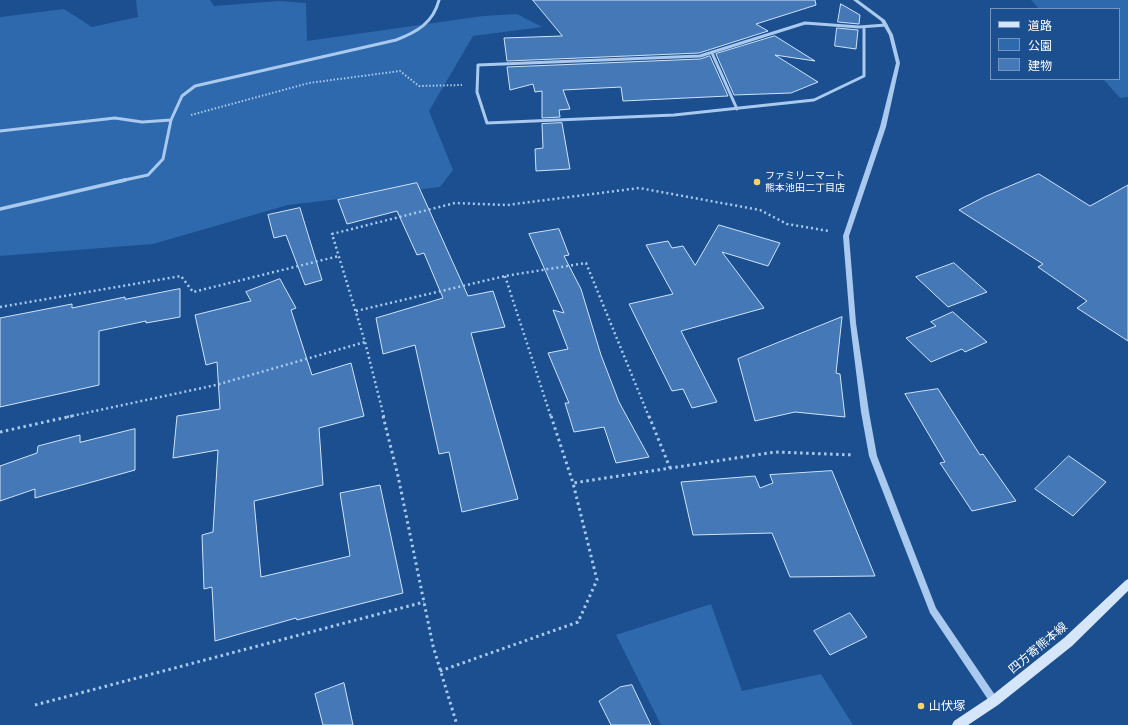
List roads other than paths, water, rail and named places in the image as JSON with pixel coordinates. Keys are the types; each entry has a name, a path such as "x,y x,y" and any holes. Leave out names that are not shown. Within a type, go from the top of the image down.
{"main road":[{"name":"四方寄熊本線","path":"958,725 994,701 1068,642 1128,584"}],"street":[{"path":"0,209 148,175 163,159 171,120 182,96 195,86 396,40 426,26 437,11 439,0"},
{"path":"855,0 883,20 892,35 898,63 883,127 847,234 853,323 865,412 873,456 932,610 994,701"},
{"path":"864,27 864,76 814,100 674,115 487,123 478,92 478,65 700,56 805,23 864,27 886,26"},
{"path":"712,53 737,109"},
{"path":"0,131 115,118 142,122 171,120"}],"place":[{"name":"ファミリーマート 熊本池田二丁目店","path":"757,182"},
{"name":"山伏塚","path":"921,706"}]}
